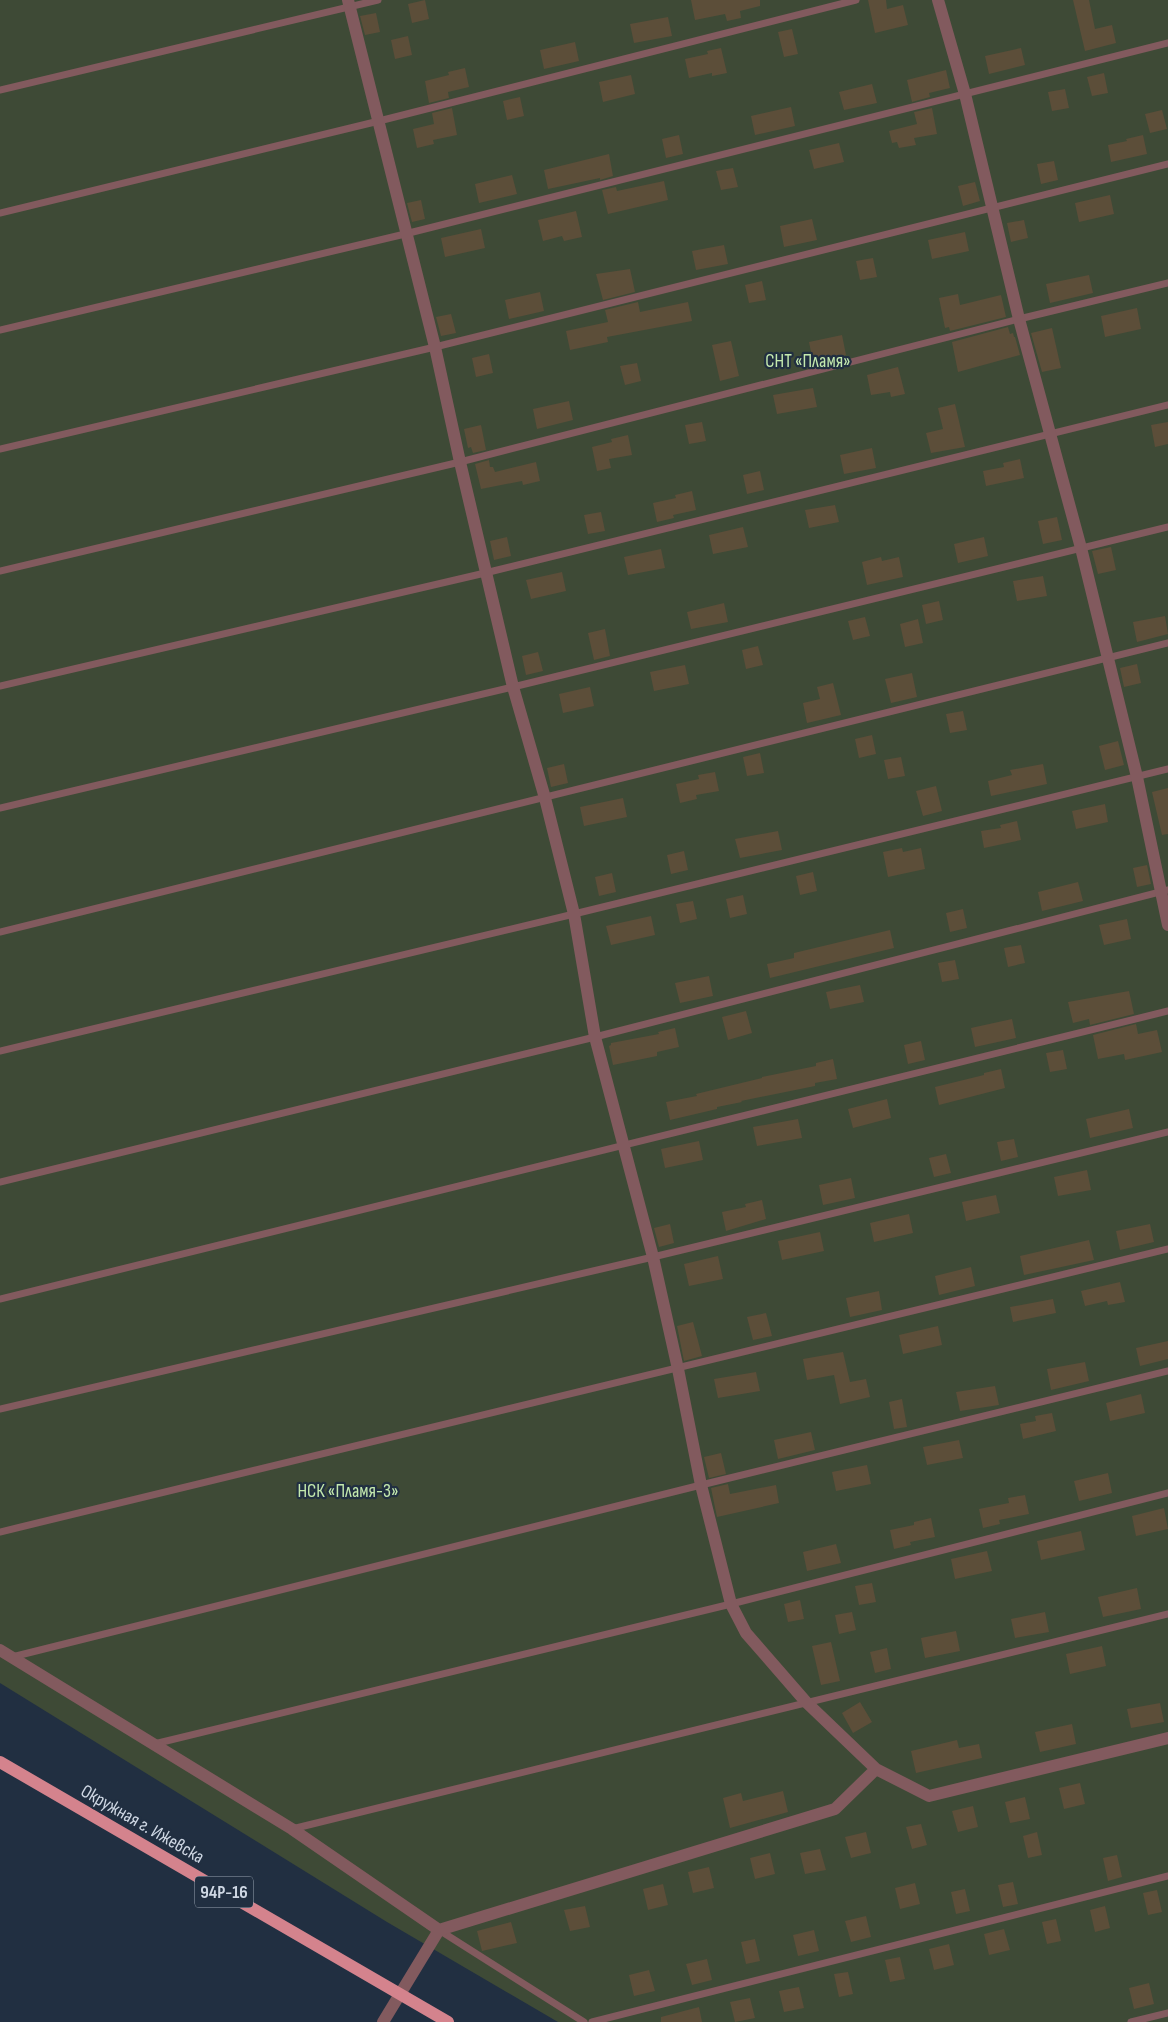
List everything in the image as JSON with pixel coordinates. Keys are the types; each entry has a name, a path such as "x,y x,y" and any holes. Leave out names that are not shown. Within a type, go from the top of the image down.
{"main road":[{"name":"Окружная г. Ижевска","path":"0,1762 448,2022"}],"street":[{"path":"938,0 965,94 1019,319 1081,548 1164,891 1168,925"},
{"path":"348,4 435,347 485,573 513,687 545,798 574,914 595,1037 653,1257 701,1485 731,1604 746,1632 806,1702 876,1769 929,1796 1168,1738"},
{"path":"0,1650 292,1829 439,1930"},
{"path":"383,2022 439,1930 834,1809 876,1769"}],"lane":[{"path":"0,90 348,4 378,0"},
{"path":"0,213 379,121 856,0"},
{"path":"0,330 405,234 1168,43"},
{"path":"0,449 435,347 1168,164"},
{"path":"0,571 460,462 1019,319 1168,283"},
{"path":"0,686 485,573 1168,405"},
{"path":"0,808 513,687 1168,527"},
{"path":"0,932 1168,643"},
{"path":"0,1051 574,914 1168,769"},
{"path":"0,1182 595,1037 1164,891"},
{"path":"0,1300 1168,1011"},
{"path":"0,1408 653,1257 1168,1132"},
{"path":"0,1532 1168,1249"},
{"path":"11,1657 1168,1371"},
{"path":"153,1744 731,1604 1168,1493"},
{"path":"292,1829 1168,1614"},
{"path":"592,2022 1168,1876"},
{"path":"439,1930 584,2022"},
{"path":"1131,2022 1168,2013"}],"green space":[{"path":"0,0 1168,0 1168,2022 558,2022 387,1922 0,1683"}],"building":[{"path":"425,0 429,19 412,23 408,4"},
{"path":"691,0 760,0 760,6 740,11 741,18 727,21 725,14 695,20"},
{"path":"868,0 886,0 887,9 903,5 908,25 875,33"},
{"path":"1073,0 1089,0 1095,29 1112,25 1116,43 1085,51"},
{"path":"376,13 380,32 365,35 360,16"},
{"path":"668,17 672,36 634,43 630,24"},
{"path":"792,29 798,54 784,57 778,32"},
{"path":"408,36 412,55 395,59 391,40"},
{"path":"575,42 579,61 544,69 540,50"},
{"path":"721,48 727,73 712,76 712,73 689,78 685,59 708,54 707,51"},
{"path":"1021,48 1025,65 989,74 985,56"},
{"path":"465,68 469,87 448,92 449,98 429,103 425,81 449,75 448,72"},
{"path":"946,70 950,88 929,93 930,97 912,102 907,80"},
{"path":"1104,73 1108,93 1092,96 1087,77"},
{"path":"631,75 635,94 603,102 599,82"},
{"path":"872,84 877,103 844,110 839,92"},
{"path":"1065,89 1069,108 1052,111 1048,92"},
{"path":"520,97 524,116 507,120 503,101"},
{"path":"791,107 795,126 755,135 751,116"},
{"path":"452,108 457,135 433,140 434,144 417,148 413,129 434,124 432,113"},
{"path":"932,108 937,134 914,138 916,145 899,148 897,142 892,143 889,131 917,124 914,112"},
{"path":"1162,110 1167,129 1150,133 1145,114"},
{"path":"679,135 683,154 666,158 662,139"},
{"path":"1143,135 1147,154 1111,162 1108,145"},
{"path":"839,143 844,162 814,169 809,150"},
{"path":"609,154 613,176 548,189 544,170"},
{"path":"1054,161 1058,180 1041,184 1037,164"},
{"path":"733,168 738,187 721,190 716,171"},
{"path":"512,175 517,194 479,203 475,184"},
{"path":"664,181 668,200 608,214 602,190 616,187 617,191"},
{"path":"975,182 980,201 963,206 958,186"},
{"path":"1110,195 1114,214 1079,222 1075,203"},
{"path":"421,200 425,219 412,222 407,203"},
{"path":"576,211 582,237 564,241 562,236 543,241 538,220"},
{"path":"812,219 817,240 784,247 780,226"},
{"path":"1024,220 1028,238 1011,242 1007,223"},
{"path":"481,229 485,248 445,257 441,238"},
{"path":"965,232 969,251 932,259 928,240"},
{"path":"724,245 728,264 696,270 692,251"},
{"path":"873,258 877,277 860,280 856,261"},
{"path":"630,269 635,292 603,300 596,274"},
{"path":"1089,275 1093,293 1050,303 1046,284"},
{"path":"762,281 766,300 749,303 745,285"},
{"path":"540,292 544,311 509,319 505,300"},
{"path":"958,294 960,305 1001,295 1006,317 950,331 949,327 945,328 939,298"},
{"path":"638,302 640,312 688,302 692,321 607,337 608,342 570,350 566,331 608,322 605,310"},
{"path":"1137,308 1141,329 1105,337 1101,316"},
{"path":"451,314 456,333 441,336 436,317"},
{"path":"1008,327 1010,334 1013,333 1015,337 1020,355 958,372 952,342"},
{"path":"1052,328 1061,368 1042,372 1031,333"},
{"path":"842,335 846,355 813,362 809,342"},
{"path":"731,341 739,376 720,381 712,345"},
{"path":"489,354 493,373 476,377 472,358"},
{"path":"637,363 641,381 625,385 620,366"},
{"path":"898,367 905,394 891,397 890,392 871,395 867,375"},
{"path":"813,388 817,407 777,414 773,395"},
{"path":"569,401 573,420 537,429 533,409"},
{"path":"955,404 965,447 931,453 926,433 943,429 938,408"},
{"path":"702,422 706,441 689,444 685,425"},
{"path":"1168,422 1168,444 1155,447 1151,425"},
{"path":"481,425 486,450 473,453 471,447 468,448 464,429"},
{"path":"628,435 632,455 609,459 611,468 597,471 592,447 612,442 611,439"},
{"path":"872,448 876,468 844,474 840,455"},
{"path":"1020,459 1024,478 986,486 983,471 1004,467 1003,463"},
{"path":"489,460 490,467 493,467 495,472 536,462 540,481 523,485 522,481 481,489 475,464"},
{"path":"760,471 764,490 747,494 743,475"},
{"path":"692,491 696,510 673,515 674,518 657,522 653,503 676,498 675,495"},
{"path":"835,505 839,522 809,528 805,510"},
{"path":"601,512 605,531 588,534 584,515"},
{"path":"1057,517 1062,540 1043,544 1038,521"},
{"path":"743,527 748,547 713,554 709,535"},
{"path":"507,537 511,556 494,560 490,541"},
{"path":"984,537 988,556 958,563 954,544"},
{"path":"1111,547 1116,570 1098,574 1092,551"},
{"path":"661,549 665,568 628,575 624,557"},
{"path":"881,557 882,561 899,557 903,577 867,585 862,562"},
{"path":"562,572 566,591 531,599 526,580"},
{"path":"1043,576 1047,596 1017,601 1013,581"},
{"path":"939,601 943,620 926,624 922,605"},
{"path":"724,603 728,622 691,629 687,612"},
{"path":"1165,616 1168,634 1137,642 1133,622"},
{"path":"865,617 870,636 853,640 848,621"},
{"path":"918,619 923,643 905,647 900,624"},
{"path":"605,629 610,656 594,660 588,633"},
{"path":"758,646 763,665 746,669 742,650"},
{"path":"538,652 543,671 526,675 522,656"},
{"path":"1137,664 1141,683 1124,687 1120,668"},
{"path":"685,665 689,684 654,691 650,672"},
{"path":"912,673 917,697 891,703 885,679"},
{"path":"833,683 841,715 807,723 803,703 820,699 817,687"},
{"path":"590,687 594,706 563,713 559,694"},
{"path":"963,711 967,730 950,733 946,714"},
{"path":"872,735 876,754 859,758 855,739"},
{"path":"1118,741 1124,765 1105,770 1099,746"},
{"path":"760,753 764,773 747,776 743,757"},
{"path":"901,757 905,776 888,779 884,760"},
{"path":"564,764 568,783 551,787 547,768"},
{"path":"1043,764 1047,784 991,796 988,781 1012,775 1010,770"},
{"path":"715,772 719,791 696,795 697,799 680,803 676,784 699,779 698,775"},
{"path":"936,786 942,811 923,816 916,791"},
{"path":"1168,788 1168,834 1162,835 1152,792"},
{"path":"623,798 627,817 584,826 580,807"},
{"path":"1105,804 1108,822 1076,829 1072,811"},
{"path":"1017,821 1021,840 984,848 981,831 1001,828 1000,825"},
{"path":"778,831 782,850 740,858 735,839"},
{"path":"902,848 903,852 921,848 925,869 888,877 883,852"},
{"path":"684,851 688,870 671,874 667,855"},
{"path":"1147,865 1151,884 1137,887 1133,868"},
{"path":"813,872 817,891 800,895 796,876"},
{"path":"612,873 616,892 599,896 595,877"},
{"path":"1078,882 1083,901 1042,911 1038,892"},
{"path":"743,895 747,914 730,918 726,899"},
{"path":"693,901 697,919 680,923 676,904"},
{"path":"963,909 967,928 950,932 946,913"},
{"path":"651,916 655,935 611,945 606,926"},
{"path":"1127,919 1131,939 1104,945 1099,925"},
{"path":"890,930 894,948 770,978 767,964 794,958 794,953"},
{"path":"1021,945 1025,963 1008,967 1004,948"},
{"path":"955,960 959,979 942,982 938,963"},
{"path":"709,976 713,996 680,1003 675,983"},
{"path":"860,985 864,1002 830,1009 826,992"},
{"path":"1129,991 1134,1014 1090,1025 1089,1019 1073,1023 1068,1002"},
{"path":"746,1011 752,1033 728,1040 722,1017"},
{"path":"1012,1019 1016,1038 975,1047 971,1028"},
{"path":"1136,1024 1138,1034 1157,1030 1162,1052 1125,1060 1124,1054 1098,1059 1093,1035"},
{"path":"675,1028 679,1047 657,1052 657,1056 613,1065 609,1046 611,1043 659,1034 658,1032"},
{"path":"921,1041 925,1060 908,1064 904,1045"},
{"path":"1063,1050 1067,1069 1050,1072 1046,1053"},
{"path":"833,1059 837,1079 815,1083 815,1086 741,1101 717,1107 717,1109 670,1120 666,1102 697,1096 696,1094 762,1077 816,1066 816,1063"},
{"path":"1001,1069 1005,1088 939,1105 935,1087"},
{"path":"887,1099 891,1118 853,1128 848,1109"},
{"path":"1129,1109 1133,1128 1090,1138 1086,1119"},
{"path":"798,1119 802,1138 757,1146 753,1127"},
{"path":"1014,1139 1018,1157 1001,1161 997,1142"},
{"path":"699,1141 703,1160 665,1168 661,1149"},
{"path":"946,1154 951,1173 934,1177 929,1158"},
{"path":"1087,1170 1091,1190 1058,1196 1054,1177"},
{"path":"851,1178 855,1198 823,1205 819,1185"},
{"path":"996,1195 1000,1213 966,1221 962,1202"},
{"path":"762,1200 766,1219 726,1231 722,1212 746,1207 745,1204"},
{"path":"909,1214 913,1233 874,1242 870,1223"},
{"path":"670,1224 674,1243 659,1247 654,1228"},
{"path":"1150,1224 1154,1242 1120,1250 1116,1231"},
{"path":"820,1232 824,1251 782,1260 778,1241"},
{"path":"1089,1240 1094,1260 1024,1275 1020,1256"},
{"path":"718,1256 723,1279 689,1286 684,1264"},
{"path":"971,1267 975,1286 939,1295 935,1276"},
{"path":"1120,1282 1125,1302 1108,1305 1107,1301 1085,1306 1081,1291"},
{"path":"879,1291 882,1310 850,1317 846,1298"},
{"path":"1053,1299 1056,1313 1013,1322 1010,1307"},
{"path":"766,1313 772,1336 753,1340 747,1317"},
{"path":"693,1322 702,1356 684,1361 677,1326"},
{"path":"938,1326 942,1345 903,1354 899,1335"},
{"path":"1168,1341 1168,1359 1140,1366 1136,1348"},
{"path":"843,1352 850,1382 866,1379 870,1397 840,1404 834,1375 807,1380 803,1359"},
{"path":"1085,1362 1089,1381 1051,1390 1047,1369"},
{"path":"756,1372 760,1391 718,1398 714,1379"},
{"path":"995,1386 999,1405 960,1411 956,1392"},
{"path":"1141,1394 1145,1413 1110,1421 1106,1403"},
{"path":"902,1399 907,1427 894,1429 889,1402"},
{"path":"1052,1413 1056,1431 1023,1439 1020,1424 1036,1421 1035,1416"},
{"path":"811,1432 815,1450 778,1459 774,1440"},
{"path":"959,1440 963,1458 927,1465 923,1447"},
{"path":"721,1453 726,1474 709,1478 704,1457"},
{"path":"867,1465 871,1484 836,1491 832,1472"},
{"path":"1108,1473 1112,1493 1079,1501 1074,1481"},
{"path":"728,1484 730,1494 776,1485 779,1503 717,1517 711,1488"},
{"path":"1025,1495 1029,1514 999,1520 1000,1524 983,1528 979,1509 1009,1503 1008,1498"},
{"path":"1164,1508 1168,1529 1136,1536 1132,1516"},
{"path":"931,1518 935,1537 910,1542 911,1545 894,1549 890,1530 914,1525 914,1522"},
{"path":"1081,1531 1085,1550 1041,1560 1037,1541"},
{"path":"836,1544 841,1563 807,1571 803,1552"},
{"path":"987,1551 992,1571 955,1579 951,1559"},
{"path":"872,1583 876,1602 859,1605 855,1586"},
{"path":"1137,1588 1141,1609 1103,1617 1098,1597"},
{"path":"800,1600 804,1619 788,1622 784,1604"},
{"path":"852,1612 856,1630 839,1634 835,1615"},
{"path":"1045,1612 1049,1632 1015,1638 1011,1619"},
{"path":"956,1631 960,1651 925,1658 921,1638"},
{"path":"831,1642 840,1681 821,1685 812,1646"},
{"path":"1102,1646 1106,1666 1070,1674 1066,1654"},
{"path":"887,1648 891,1669 875,1673 870,1652"},
{"path":"860,1702 872,1722 853,1733 842,1713"},
{"path":"1160,1703 1164,1722 1131,1728 1127,1709"},
{"path":"1072,1724 1076,1744 1040,1752 1035,1732"},
{"path":"957,1740 959,1748 979,1744 982,1758 916,1773 911,1751"},
{"path":"1080,1783 1085,1804 1064,1809 1059,1788"},
{"path":"783,1791 788,1812 730,1828 723,1798 741,1793 743,1801"},
{"path":"1025,1797 1030,1819 1010,1823 1005,1802"},
{"path":"973,1806 978,1827 958,1832 952,1811"},
{"path":"921,1824 927,1845 912,1849 906,1827"},
{"path":"866,1832 871,1853 851,1858 845,1837"},
{"path":"1037,1832 1042,1855 1028,1858 1023,1836"},
{"path":"820,1849 826,1870 805,1874 800,1853"},
{"path":"770,1853 775,1874 755,1879 750,1858"},
{"path":"1117,1855 1122,1877 1108,1881 1103,1858"},
{"path":"709,1867 714,1888 693,1893 688,1872"},
{"path":"1013,1882 1018,1904 1003,1907 998,1885"},
{"path":"915,1883 920,1904 900,1909 895,1888"},
{"path":"663,1884 668,1905 648,1910 643,1889"},
{"path":"965,1889 970,1911 956,1914 951,1892"},
{"path":"1157,1890 1162,1912 1148,1915 1143,1893"},
{"path":"585,1906 590,1927 570,1931 564,1910"},
{"path":"1105,1906 1110,1928 1095,1932 1090,1910"},
{"path":"866,1916 871,1937 851,1942 845,1921"},
{"path":"1056,1919 1061,1941 1047,1944 1042,1922"},
{"path":"511,1922 517,1943 482,1951 477,1931"},
{"path":"1004,1929 1010,1950 989,1955 984,1934"},
{"path":"814,1930 819,1951 798,1956 793,1935"},
{"path":"755,1939 760,1961 746,1964 741,1942"},
{"path":"949,1944 954,1965 934,1970 929,1949"},
{"path":"900,1957 905,1979 890,1982 885,1960"},
{"path":"707,1959 712,1980 692,1985 686,1964"},
{"path":"649,1970 655,1991 634,1996 629,1975"},
{"path":"848,1972 853,1994 839,1997 834,1974"},
{"path":"1149,1983 1154,2004 1134,2009 1129,1988"},
{"path":"799,1987 804,2008 784,2012 779,1991"},
{"path":"750,1998 755,2018 735,2022 730,2002"},
{"path":"699,2007 702,2022 661,2022 661,2017"}],"park label":[{"name":"СНТ «Пламя»","path":"808,360"},
{"name":"НСК «Пламя-3»","path":"348,1490"}]}
